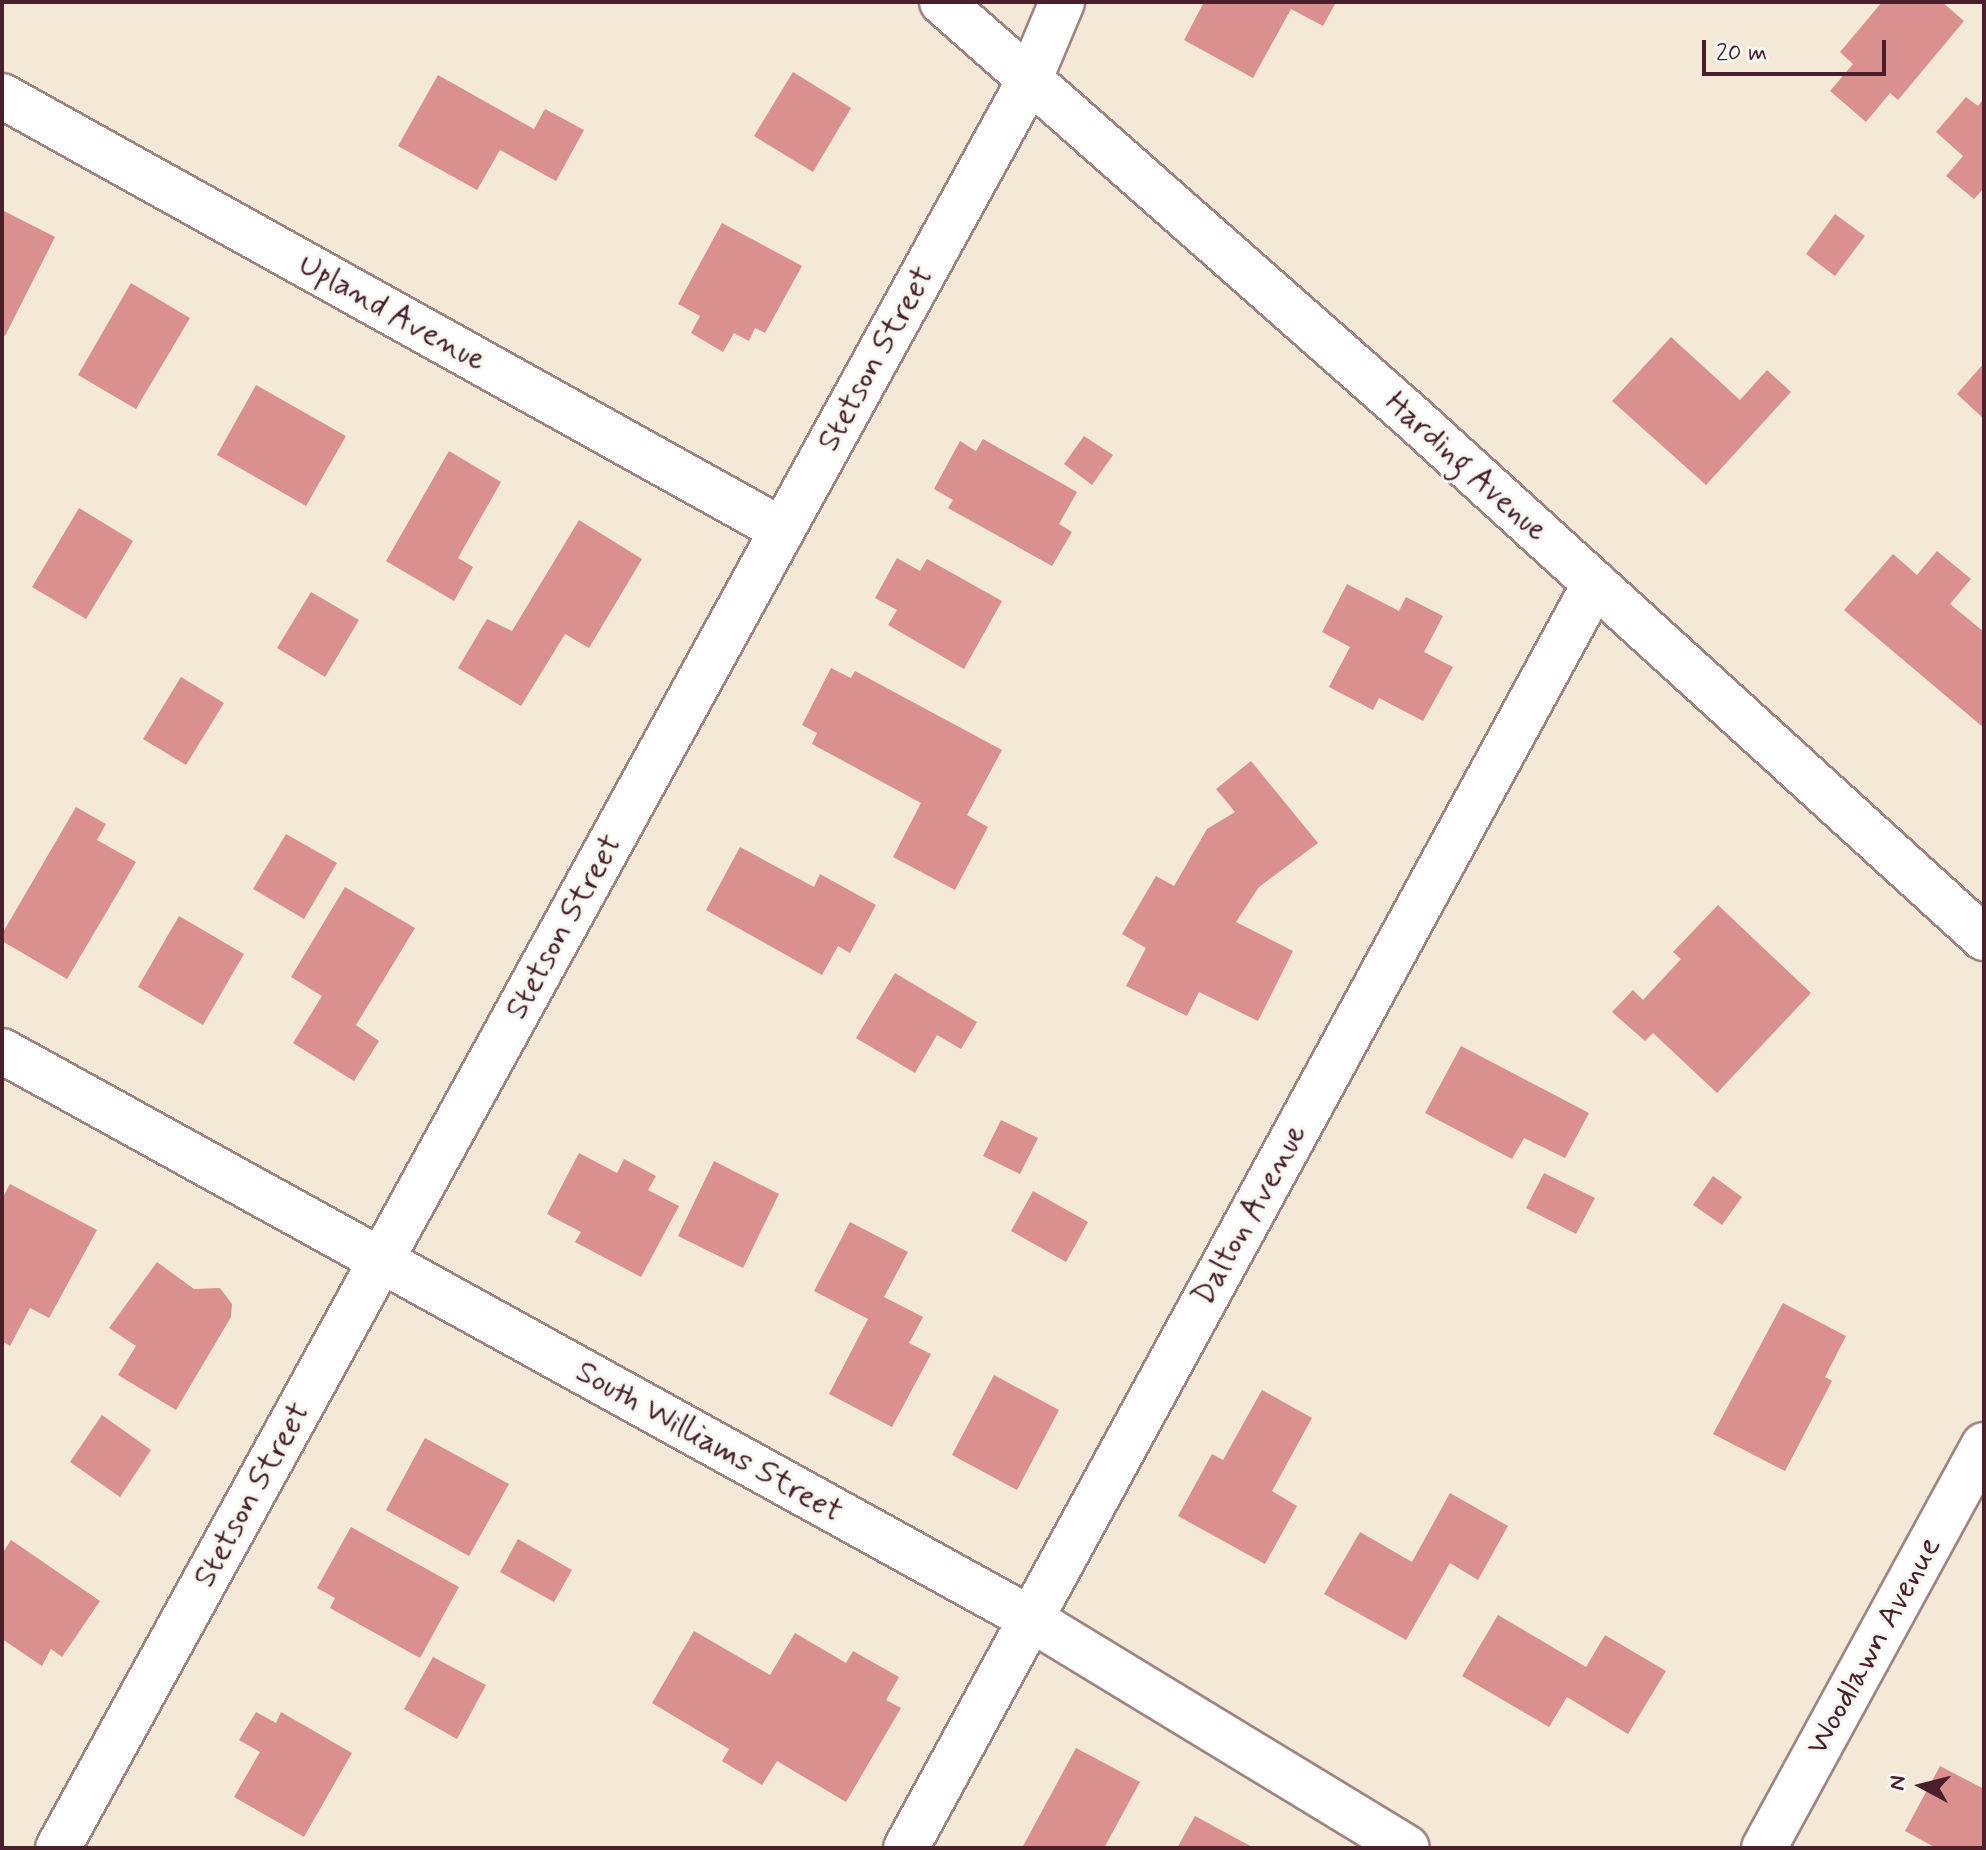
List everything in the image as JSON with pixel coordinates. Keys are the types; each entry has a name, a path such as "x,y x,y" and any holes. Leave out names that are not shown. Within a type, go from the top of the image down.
{"street":[{"name":"Harding Avenue","path":"942,2 1028,83 1595,583 1984,938"},
{"name":"Stetson Street","path":"58,1848 1028,83 1062,2"},
{"name":"Upland Avenue","path":"2,96 782,530"},
{"name":"Dalton Avenue","path":"906,1848 1595,583"},
{"name":"South Williams Street","path":"2,1051 1029,1618 1407,1848"},
{"name":"Woodlawn Avenue","path":"1764,1848 1984,1445"}],"building":[{"path":"1204,2 1336,2 1323,26 1291,9 1253,78 1184,40"},
{"path":"1882,2 1942,2 1964,21 1898,100 1890,93 1866,122 1830,91 1853,64 1840,52"},
{"path":"793,72 851,108 813,172 754,136"},
{"path":"438,75 534,129 545,109 584,130 556,181 500,150 477,190 398,146"},
{"path":"1966,97 1978,106 1984,98 1984,188 1974,199 1946,176 1963,156 1936,132"},
{"path":"2,210 55,237 5,336 2,334"},
{"path":"1835,214 1865,236 1835,276 1806,254"},
{"path":"722,223 802,266 765,333 755,328 749,341 734,333 723,352 691,333 700,316 678,304"},
{"path":"131,283 190,318 136,409 78,375"},
{"path":"1671,337 1740,400 1767,370 1791,392 1706,485 1612,401"},
{"path":"1984,363 1984,419 1957,394"},
{"path":"256,385 346,436 306,506 217,455"},
{"path":"1084,436 1113,455 1092,485 1064,464"},
{"path":"983,439 1077,492 1059,524 1072,532 1052,566 948,508 953,500 934,489 960,441 976,451"},
{"path":"449,451 501,482 458,558 473,567 454,601 386,561"},
{"path":"79,508 133,541 86,619 32,587"},
{"path":"579,520 642,559 589,648 565,634 521,706 458,668 487,619 512,631"},
{"path":"1937,551 1971,579 1950,604 1984,632 1984,728 1844,610 1893,554 1917,575"},
{"path":"897,558 920,571 927,559 1002,601 964,669 888,625 897,610 875,598"},
{"path":"1347,584 1399,611 1406,597 1443,616 1424,652 1453,667 1423,721 1379,698 1373,710 1329,687 1350,647 1322,632"},
{"path":"311,592 359,620 325,677 277,648"},
{"path":"831,668 851,678 855,671 1002,750 967,815 988,827 955,890 893,857 921,803 812,744 817,733 802,725"},
{"path":"181,677 224,703 186,765 143,739"},
{"path":"1251,761 1318,843 1259,887 1236,922 1293,951 1258,1021 1199,992 1187,1016 1126,986 1146,948 1122,934 1156,876 1174,886 1207,829 1235,812 1216,789"},
{"path":"76,807 106,824 97,840 136,862 67,979 2,941 2,934"},
{"path":"286,834 337,863 304,919 253,889"},
{"path":"740,847 814,887 820,874 876,905 850,953 838,946 822,975 706,910"},
{"path":"345,887 415,928 356,1025 379,1041 354,1081 293,1043 322,996 291,977"},
{"path":"1718,905 1811,993 1717,1093 1653,1033 1645,1041 1612,1012 1633,990 1643,1000 1681,959 1673,952"},
{"path":"179,916 244,954 203,1025 138,987"},
{"path":"895,973 977,1022 961,1049 937,1035 915,1073 856,1038"},
{"path":"1461,1046 1589,1113 1565,1158 1524,1138 1512,1159 1425,1113"},
{"path":"1001,1120 1038,1138 1020,1174 983,1156"},
{"path":"579,1153 617,1173 624,1159 656,1176 648,1190 679,1206 641,1277 575,1242 581,1232 547,1214"},
{"path":"714,1161 779,1194 743,1268 678,1236"},
{"path":"1544,1173 1595,1198 1576,1234 1526,1208"},
{"path":"1713,1176 1742,1197 1722,1225 1693,1205"},
{"path":"10,1184 97,1230 49,1318 30,1308 10,1346 2,1341 2,1199"},
{"path":"1033,1191 1088,1222 1066,1262 1011,1231"},
{"path":"850,1222 908,1252 884,1297 923,1317 909,1343 931,1354 892,1427 829,1394 868,1319 814,1291"},
{"path":"157,1262 194,1289 220,1288 232,1304 231,1317 176,1410 118,1375 136,1346 109,1328"},
{"path":"1783,1303 1846,1336 1825,1377 1832,1381 1785,1471 1713,1434"},
{"path":"994,1375 1059,1410 1017,1490 952,1455"},
{"path":"1262,1390 1312,1418 1272,1491 1297,1506 1265,1564 1178,1516 1212,1454 1223,1460"},
{"path":"102,1415 151,1450 120,1497 70,1462"},
{"path":"425,1438 509,1484 469,1556 386,1510"},
{"path":"1450,1493 1508,1526 1478,1580 1450,1563 1406,1640 1324,1594 1360,1532 1412,1562"},
{"path":"351,1527 459,1587 420,1658 330,1608 335,1598 317,1588"},
{"path":"518,1539 572,1570 554,1602 500,1572"},
{"path":"11,1540 100,1601 62,1657 51,1649 42,1666 2,1639 2,1554"},
{"path":"1498,1615 1586,1667 1605,1635 1666,1671 1628,1734 1567,1697 1549,1727 1462,1676"},
{"path":"694,1631 770,1675 795,1633 846,1663 853,1651 899,1677 886,1700 901,1708 846,1802 777,1761 762,1785 722,1761 729,1749 652,1703"},
{"path":"433,1657 486,1685 457,1739 404,1709"},
{"path":"256,1712 276,1723 281,1712 352,1753 304,1837 234,1797 260,1752 239,1740"},
{"path":"1076,1748 1140,1782 1104,1848 1022,1848"},
{"path":"1940,1766 1984,1789 1984,1848 1936,1848 1905,1831"},
{"path":"1195,1816 1254,1848 1177,1848"}]}
